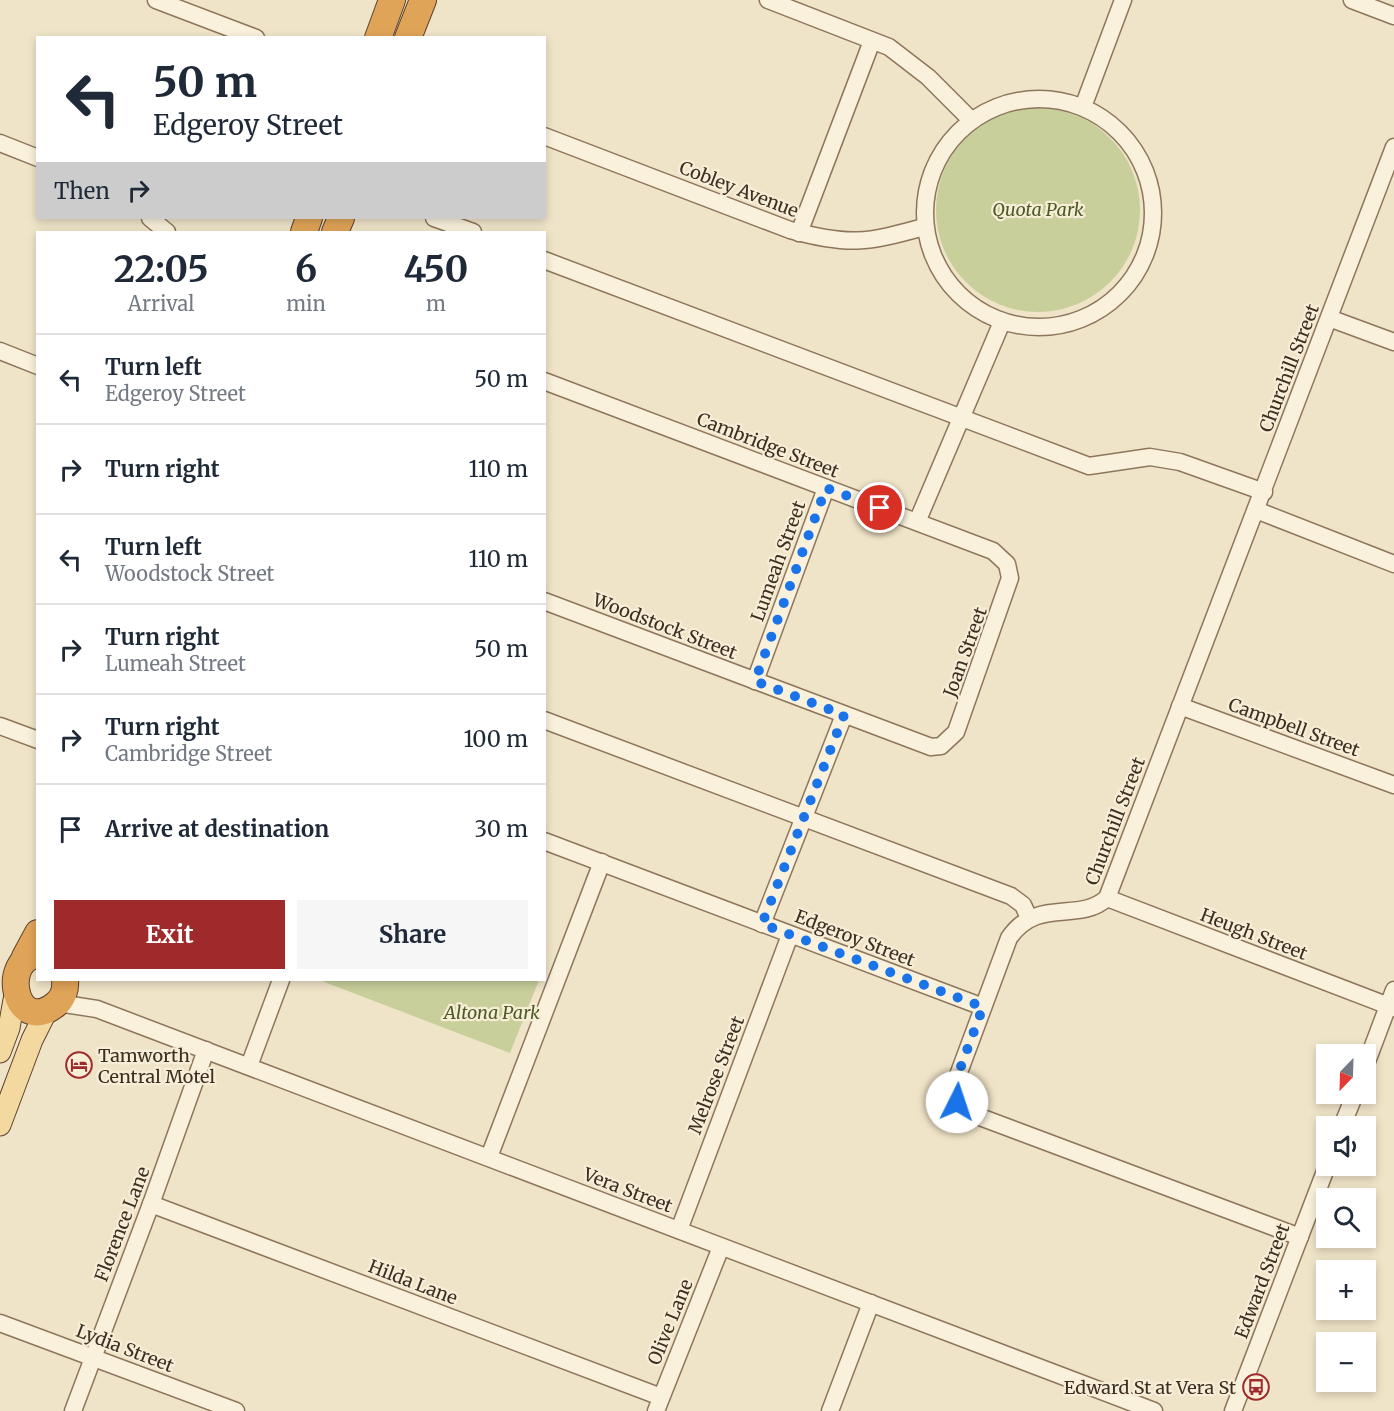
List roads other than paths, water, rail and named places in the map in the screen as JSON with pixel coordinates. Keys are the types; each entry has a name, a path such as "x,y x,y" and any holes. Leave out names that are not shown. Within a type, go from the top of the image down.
{"highway":[{"path":"379,36 392,0"},
{"path":"409,36 423,0"},
{"path":"36,936 15,969 29,1011 59,994"}],"main road":[{"path":"0,1052 9,1028 15,969"},
{"path":"0,1125 32,1040 59,994"}],"street":[{"path":"156,0 251,36"},
{"path":"768,0 889,47 928,77 971,120"},
{"path":"1083,107 1123,0"},
{"path":"1352,0 1394,16"},
{"path":"800,233 872,40"},
{"path":"1045,98 1083,107 1116,127 1140,158 1153,195 1152,234 1139,271 1113,301 1079,321 1041,328 1002,322 973,307 950,285 933,258 924,227 925,196 933,167 948,141 971,120 1006,102 1045,98"},
{"name":"Cobley Avenue","path":"546,137 820,239 872,241 924,227"},
{"path":"0,143 36,157"},
{"name":"Churchill Street","path":"1029,918 1046,912 1089,907 1107,898 1394,147"},
{"path":"151,219 166,231"},
{"path":"437,219 470,231"},
{"path":"546,261 1089,466 1150,458 1180,462 1264,492"},
{"path":"1329,318 1394,342"},
{"path":"917,522 1002,322"},
{"path":"0,351 36,365"},
{"name":"Cambridge Street","path":"546,382 993,551 1007,564"},
{"name":"Lumeah Street","path":"755,681 826,488"},
{"path":"1256,510 1394,564"},
{"name":"Joan Street","path":"941,746 956,732 1000,612 1010,578 1007,564"},
{"name":"Woodstock Street","path":"546,602 921,744 941,746"},
{"name":"Campbell Street","path":"1180,706 1394,785"},
{"path":"762,924 844,715"},
{"path":"546,721 1011,896 1023,905 1029,918 1017,926 1009,938 954,1086 957,1102 964,1111 1300,1237"},
{"path":"0,726 36,739"},
{"name":"Edgeroy Street","path":"546,842 983,1007"},
{"path":"489,1157 602,862"},
{"name":"Heugh Street","path":"1107,898 1392,1002"},
{"name":"Melrose Street","path":"679,1230 790,935"},
{"path":"249,1066 281,981"},
{"name":"Vera Street","path":"59,994 88,1007 249,1066 1154,1411"},
{"path":"1374,1044 1392,1002"},
{"name":"Florence Lane","path":"73,1411 206,1050"},
{"name":"Edward Street","path":"1233,1411 1323,1176"},
{"name":"Hilda Lane","path":"151,1204 659,1404"},
{"name":"Olive Lane","path":"659,1404 721,1246"},
{"path":"830,1411 871,1303"},
{"name":"Lydia Street","path":"0,1323 236,1411"}],"place":[{"name":"Tamworth Central Motel","path":"79,1065"},
{"name":"Edward St at Vera St","path":"1256,1387"}],"park label":[{"name":"Quota Park","path":"1038,209"},
{"name":"Altona Park","path":"492,1012"}]}
